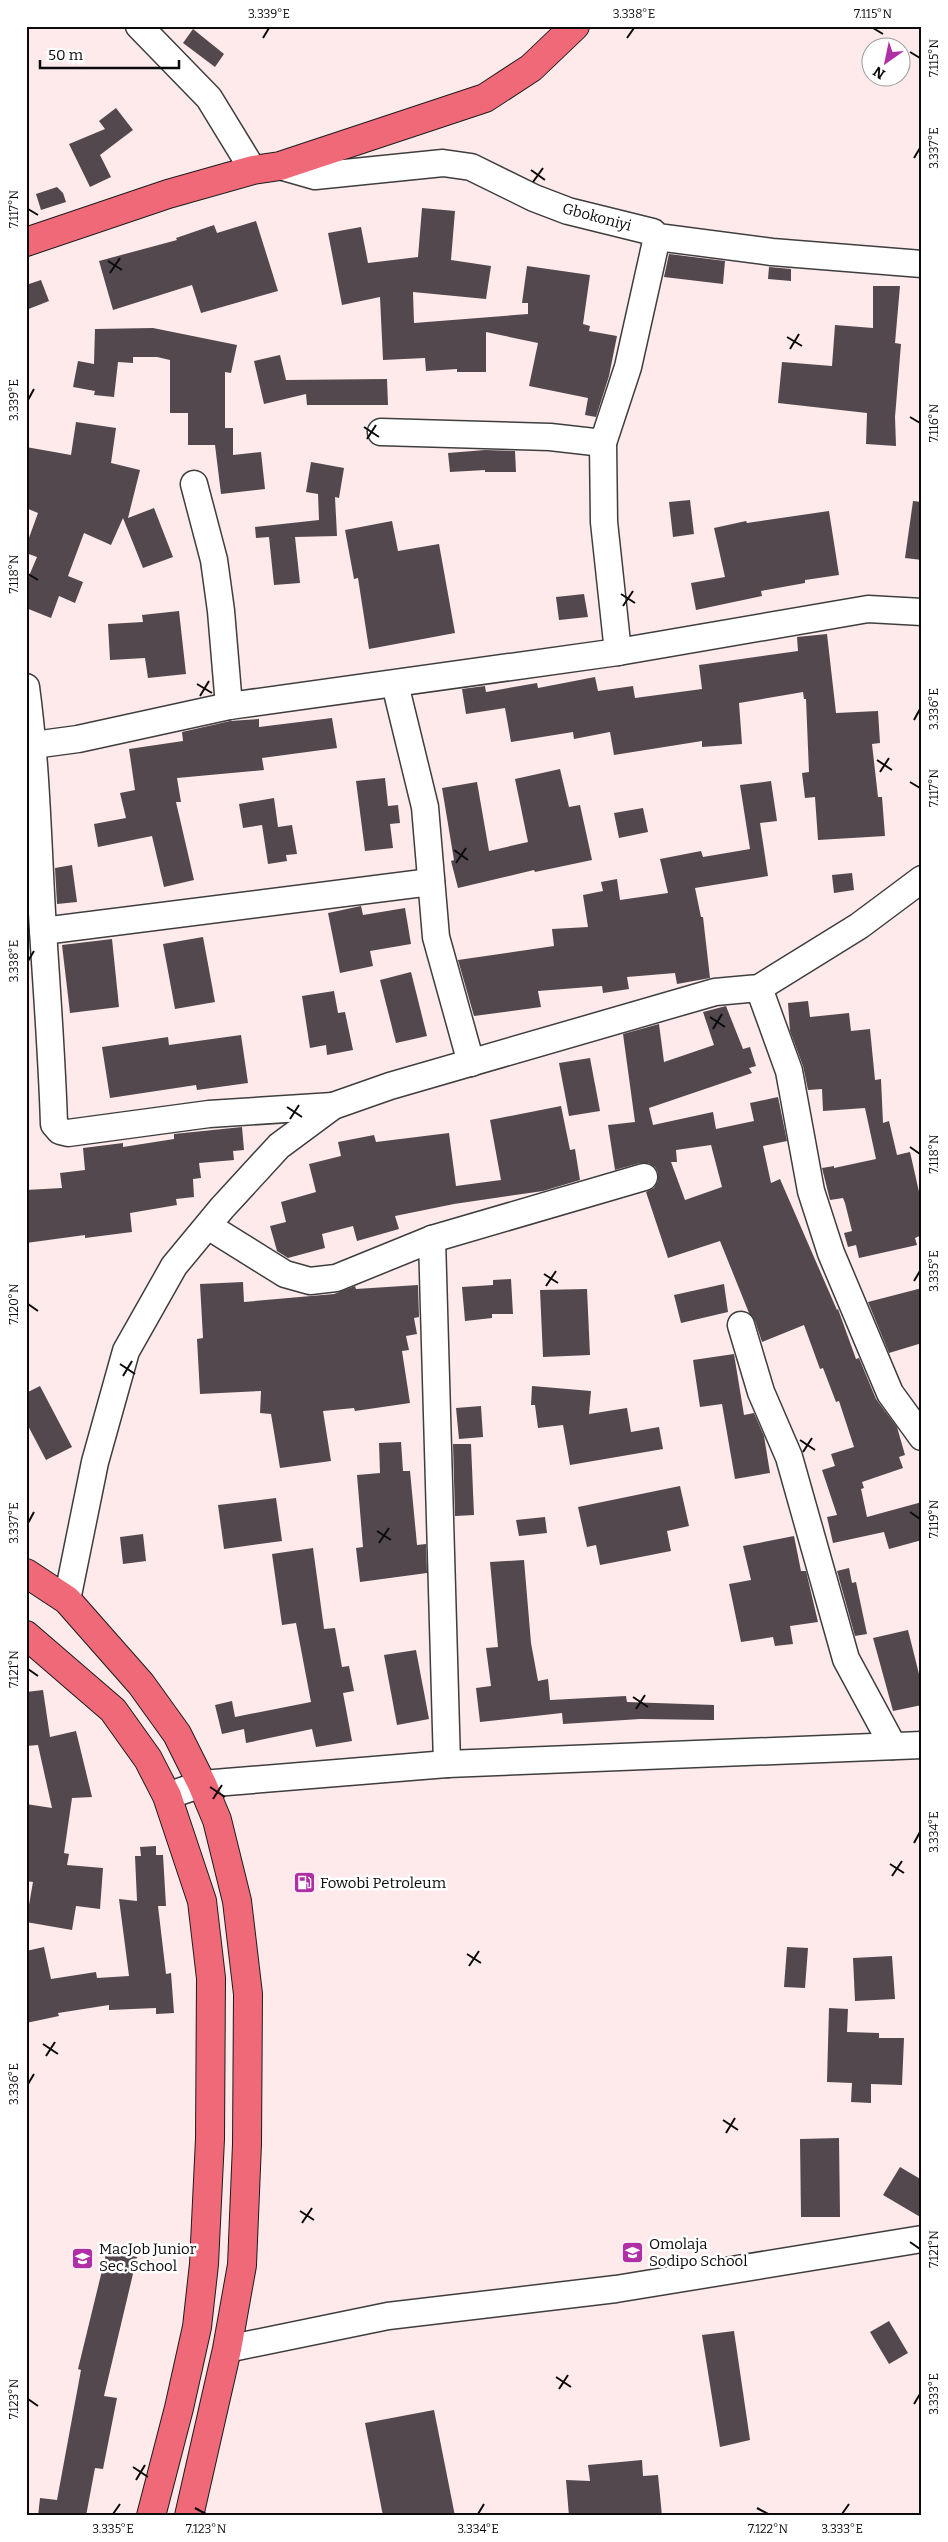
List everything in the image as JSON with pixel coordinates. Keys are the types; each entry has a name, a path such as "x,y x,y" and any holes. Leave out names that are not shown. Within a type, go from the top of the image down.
{"main road":[{"path":"26,242 168,194 253,170 280,166 485,98 531,68 575,26"},
{"path":"26,1573 67,1600 141,1684 177,1734 202,1784 217,1820 237,1901 248,1994 247,2144 242,2264 227,2349 189,2516"},
{"path":"26,1635 113,1710 148,1759 166,1796 202,1901 211,1978 210,2139 204,2264 197,2327 151,2516"}],"street":[{"path":"139,26 209,98 253,170"},
{"name":"Gbokoniyi","path":"280,166 315,176 443,163 471,167 559,208 653,232 657,237 772,252 922,264"},
{"path":"618,652 604,522 603,443 628,366 657,237"},
{"path":"381,432 550,437 603,443"},
{"path":"194,484 214,560 221,611 229,706"},
{"path":"30,746 78,739 229,706 618,652 868,609 922,612"},
{"path":"395,684 424,807 436,937 471,1063"},
{"path":"26,687 52,1040 54,1124 60,1131 68,1133 209,1114 333,1106 390,1086 715,992 759,988 859,926 922,880"},
{"path":"43,931 431,882"},
{"path":"759,988 789,1071 810,1191 831,1253 890,1393 922,1438"},
{"path":"67,1600 95,1462 126,1351 174,1266 279,1146 333,1106"},
{"path":"208,1226 284,1274 310,1281 336,1278 432,1239 644,1177"},
{"path":"432,1239 447,1764"},
{"path":"740,1325 761,1392 789,1458 846,1659 893,1746"},
{"path":"166,1796 202,1784 447,1764 922,1745"},
{"path":"227,2349 388,2316 616,2289 922,2239"}],"building":[{"path":"193,29 224,54 215,67 183,43"},
{"path":"116,108 133,130 100,155 111,177 90,187 69,144 105,129 99,121"},
{"path":"57,187 63,193 66,202 41,210 36,194"},
{"path":"422,208 455,211 451,260 491,266 486,299 413,292 414,323 528,314 528,303 522,303 527,266 590,275 583,324 590,326 589,331 617,336 609,376 596,417 585,415 588,398 529,386 538,343 486,332 486,372 457,372 457,369 426,371 425,358 383,360 380,297 342,305 328,233 361,227 368,263 418,257"},
{"path":"256,221 278,291 201,313 192,285 113,310 99,261 177,240 176,238 214,225 217,233"},
{"path":"669,254 725,261 723,284 664,277"},
{"path":"769,267 791,269 791,281 768,279"},
{"path":"41,280 49,301 26,310 26,285"},
{"path":"873,286 900,286 895,343 901,344 895,417 896,446 866,444 867,413 778,403 782,362 832,366 835,325 873,328"},
{"path":"153,328 237,345 231,373 225,372 225,428 233,428 233,455 261,452 265,489 221,494 215,445 188,445 188,413 170,413 170,360 157,357 133,357 133,363 118,362 114,397 94,395 95,391 73,387 78,361 94,364 95,329"},
{"path":"280,355 286,380 387,379 388,405 307,405 306,394 264,404 254,361"},
{"path":"76,422 116,428 111,463 140,470 128,518 154,508 173,557 143,568 123,518 111,545 84,533 68,576 83,582 75,603 59,596 51,618 26,608 26,583 37,557 26,553 26,546 38,513 26,508 26,447 71,455"},
{"path":"485,450 515,451 516,472 485,472 485,470 450,472 448,453"},
{"path":"311,462 344,468 339,498 335,497 337,536 295,537 300,583 274,585 269,537 256,538 255,527 319,520 318,494 306,492"},
{"path":"690,500 694,534 673,537 669,502"},
{"path":"913,501 922,502 922,560 905,558"},
{"path":"829,511 839,575 805,580 805,583 761,591 762,596 696,610 691,583 725,577 714,528 746,521 747,523"},
{"path":"392,521 398,551 439,544 455,633 369,649 358,578 354,579 345,530"},
{"path":"584,594 588,617 559,620 556,597"},
{"path":"179,611 186,674 148,678 145,658 110,660 108,624 143,622 142,615"},
{"path":"827,634 836,713 878,711 880,743 872,744 878,797 882,797 885,836 818,840 815,797 805,798 802,773 809,772 806,699 804,699 803,692 739,703 742,744 702,747 702,741 614,755 610,732 574,739 573,732 511,742 505,708 466,714 462,689 485,686 486,692 537,683 538,688 595,677 598,691 633,686 635,698 702,689 699,665 798,651 797,637"},
{"path":"332,718 337,748 262,758 264,770 177,778 181,802 176,802 194,880 164,887 152,836 98,847 94,824 126,818 120,793 135,790 129,749 183,741 182,732 230,721 259,719 259,727"},
{"path":"560,769 569,807 580,805 592,860 535,872 534,870 458,888 451,861 454,860 442,788 477,782 489,851 528,842 515,779"},
{"path":"385,778 388,806 398,805 400,823 390,824 393,848 365,851 356,781"},
{"path":"771,781 777,821 760,823 768,876 695,888 701,917 703,917 710,978 677,984 675,973 627,977 629,989 603,993 602,986 538,991 541,1007 474,1016 458,960 554,946 552,929 588,927 583,895 603,891 601,882 617,879 620,900 668,893 660,859 701,851 703,857 750,849 740,785"},
{"path":"274,798 278,827 292,825 297,854 286,855 287,861 268,864 262,825 243,828 239,804"},
{"path":"643,808 648,832 619,838 614,813"},
{"path":"72,865 77,902 57,904 55,868"},
{"path":"852,873 854,890 834,893 832,875"},
{"path":"361,906 363,915 405,908 411,944 370,951 373,966 340,973 328,913"},
{"path":"203,937 215,1002 175,1009 163,944"},
{"path":"112,939 119,1007 70,1013 62,945"},
{"path":"411,972 427,1036 396,1043 380,980"},
{"path":"334,991 338,1013 345,1012 353,1050 327,1055 326,1045 310,1048 302,996"},
{"path":"808,1001 810,1017 849,1013 851,1031 870,1029 875,1080 881,1079 883,1123 889,1121 897,1155 910,1152 920,1196 922,1195 922,1235 915,1238 917,1245 859,1258 856,1245 848,1247 844,1233 852,1231 845,1203 843,1198 830,1200 822,1168 834,1166 834,1168 876,1159 865,1108 823,1111 822,1089 808,1090 803,1066 790,1031 788,1003"},
{"path":"726,1006 743,1049 750,1047 756,1066 749,1068 752,1073 649,1108 653,1125 713,1112 716,1129 754,1121 750,1103 778,1097 787,1141 763,1146 771,1183 780,1179 838,1309 856,1359 859,1358 876,1399 897,1427 905,1455 899,1457 903,1468 862,1482 864,1488 861,1489 867,1517 922,1502 922,1540 889,1549 884,1532 833,1543 827,1517 837,1515 822,1470 835,1466 831,1454 854,1447 839,1401 836,1402 823,1368 820,1369 804,1325 762,1342 755,1321 749,1313 720,1241 668,1258 646,1192 654,1188 658,1181 658,1173 655,1167 648,1163 640,1163 615,1170 608,1125 635,1122 623,1034 659,1024 664,1062 714,1045 703,1012","holes":["711,1145 722,1187 685,1200 671,1162 677,1162 676,1150"]},
{"path":"241,1035 248,1083 197,1090 196,1085 110,1098 102,1047 168,1037 169,1045"},
{"path":"590,1058 600,1111 569,1116 559,1063"},
{"path":"561,1106 570,1150 575,1149 580,1180 543,1191 454,1204 395,1216 399,1229 357,1241 353,1226 322,1234 325,1248 288,1258 277,1251 270,1226 286,1222 281,1202 316,1192 309,1164 341,1156 338,1142 374,1135 376,1142 449,1133 456,1186 501,1180 490,1120"},
{"path":"242,1127 244,1150 233,1151 234,1160 199,1163 201,1178 193,1179 194,1197 176,1199 177,1205 130,1213 132,1232 85,1238 85,1235 26,1243 26,1190 62,1188 60,1173 85,1170 83,1148 123,1143 123,1147 174,1139 174,1134"},
{"path":"511,1279 513,1314 492,1314 492,1318 465,1321 462,1287 493,1285 493,1280"},
{"path":"243,1282 244,1302 334,1294 355,1286 356,1289 418,1285 419,1317 414,1318 417,1334 406,1336 409,1350 402,1351 410,1403 355,1411 354,1408 323,1411 331,1461 280,1468 271,1414 260,1413 261,1391 200,1394 197,1339 203,1338 200,1284"},
{"path":"724,1284 728,1312 681,1323 674,1295"},
{"path":"922,1288 922,1343 889,1353 868,1302"},
{"path":"587,1289 590,1355 543,1357 540,1290"},
{"path":"734,1354 744,1415 754,1413 764,1436 770,1473 735,1479 722,1404 700,1407 693,1360"},
{"path":"40,1386 72,1447 46,1460 26,1422 26,1393"},
{"path":"532,1386 591,1391 589,1414 627,1408 631,1432 659,1427 663,1449 570,1465 563,1425 538,1428 535,1405 531,1405"},
{"path":"481,1406 483,1437 459,1439 456,1408"},
{"path":"401,1442 403,1471 410,1471 417,1545 426,1544 427,1573 360,1582 356,1548 363,1547 357,1475 380,1473 379,1443"},
{"path":"453,1444 471,1444 474,1515 455,1516"},
{"path":"680,1486 689,1526 667,1531 671,1551 600,1565 596,1545 587,1547 578,1507"},
{"path":"276,1498 282,1541 224,1549 218,1505"},
{"path":"545,1517 547,1533 519,1536 516,1520"},
{"path":"143,1534 146,1561 123,1564 120,1537"},
{"path":"794,1536 801,1571 806,1571 818,1622 790,1626 793,1644 775,1646 773,1637 741,1642 729,1584 751,1580 743,1546"},
{"path":"313,1548 324,1629 335,1628 342,1667 349,1666 354,1691 343,1693 352,1741 316,1747 312,1729 246,1743 244,1729 222,1734 215,1705 232,1701 235,1717 311,1702 296,1623 282,1625 272,1554"},
{"path":"524,1560 531,1643 538,1681 548,1679 550,1700 626,1696 627,1702 714,1705 714,1720 640,1719 563,1724 562,1713 480,1722 476,1688 491,1686 486,1648 498,1647 490,1562"},
{"path":"849,1568 852,1583 856,1582 867,1634 855,1636 837,1571"},
{"path":"908,1630 922,1686 922,1705 893,1711 873,1638"},
{"path":"416,1650 429,1719 397,1725 384,1655"},
{"path":"43,1690 50,1737 76,1731 92,1797 72,1798 64,1853 69,1854 67,1865 103,1868 100,1909 76,1906 72,1930 26,1922 33,1882 26,1881 26,1804 52,1808 38,1745 26,1746 26,1692"},
{"path":"156,1846 156,1855 163,1855 166,1906 158,1906 166,1974 171,1973 174,2013 156,2014 156,2008 109,2010 109,2005 58,2013 59,2016 26,2023 26,1951 44,1947 51,1979 96,1972 97,1978 129,1976 119,1899 137,1901 135,1856 141,1856 140,1847"},
{"path":"787,1947 808,1948 805,1988 784,1987"},
{"path":"892,1956 895,1999 855,2001 853,1958"},
{"path":"829,2008 848,2009 847,2032 879,2033 879,2038 904,2038 902,2085 871,2084 871,2103 851,2102 852,2083 827,2082"},
{"path":"839,2138 840,2217 801,2217 800,2139"},
{"path":"900,2167 922,2180 922,2218 883,2195"},
{"path":"107,2250 137,2257 104,2396 117,2398 103,2469 95,2468 86,2516 38,2516 40,2498 57,2500 81,2370 78,2369"},
{"path":"889,2321 908,2353 889,2364 870,2332"},
{"path":"734,2331 750,2440 720,2447 702,2335"},
{"path":"434,2410 455,2516 383,2516 365,2423"},
{"path":"642,2460 643,2476 658,2475 662,2516 569,2516 566,2480 590,2481 588,2465"}],"place":[{"name":"Fowobi Petroleum","path":"304,1883"},
{"name":"Omolaja Sodipo School","path":"633,2253"},
{"name":"MacJob Junior Sec. School","path":"83,2258"}]}
